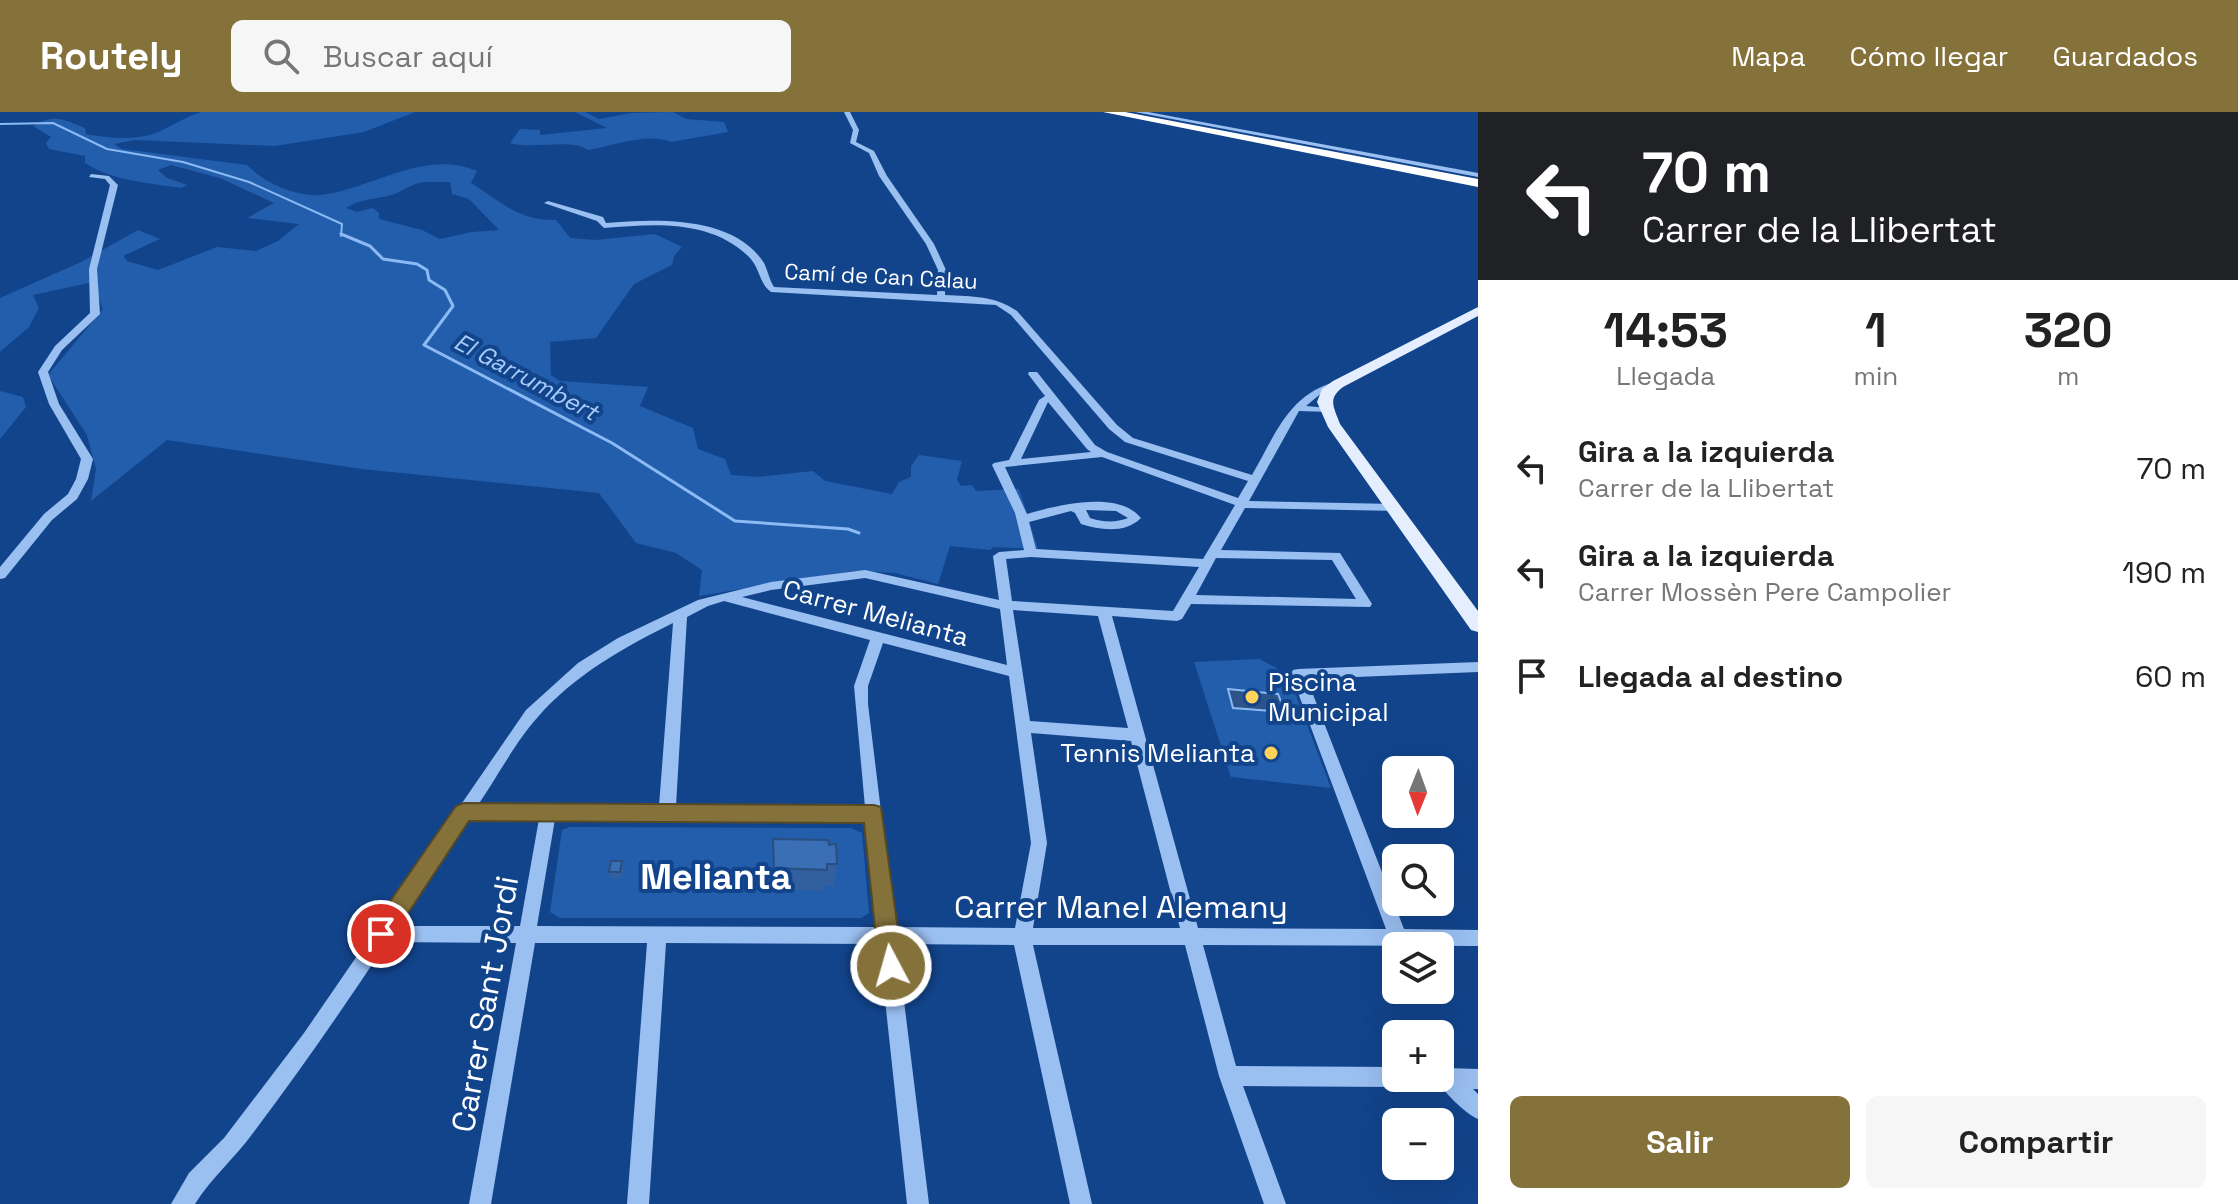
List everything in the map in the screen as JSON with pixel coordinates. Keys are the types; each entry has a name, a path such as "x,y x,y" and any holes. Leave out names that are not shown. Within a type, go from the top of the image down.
{"highway":[{"path":"1108,112 1478,180"},
{"path":"1116,112 1429,173"}],"main road":[{"path":"1478,311 1338,384 1319,403 1478,625"}],"street":[{"path":"847,112 856,130 853,143 872,152 883,176 930,244 942,270 941,296"},
{"path":"1138,112 1456,172 1478,180"},
{"path":"0,575 48,517 73,496 82,479 87,459 54,404 43,372 58,348 95,314 93,269 114,185 107,177 91,176"},
{"name":"Camí de Can Calau","path":"548,203 600,219 604,226 685,224 722,233 735,240 761,264 765,283 771,289 941,296 999,303 1014,313 1113,427 1129,440 1256,480"},
{"path":"1033,374 1091,447 1103,454 1243,504 1395,508"},
{"path":"1013,463 1044,400 1051,398"},
{"path":"1296,408 1319,403"},
{"path":"182,1204 197,1181 231,1145 311,1040 531,714 583,667 623,642 724,597 771,586 865,574 1007,606 1177,616 1296,408 1319,403"},
{"path":"1031,553 1022,520 998,465 1103,454"},
{"path":"1022,520 1071,507"},
{"path":"1081,1204 1022,938 1039,843 999,556 1005,553 1031,553 1209,558 1336,556 1365,604 1187,599"},
{"name":"Carrer Melianta","path":"724,597 1016,673"},
{"path":"1104,613 1229,1076 1275,1204"},
{"path":"667,814 680,615"},
{"path":"878,638 861,686 918,1204"},
{"path":"1396,932 1298,674 1478,667"},
{"path":"1025,727 1136,735"},
{"path":"464,812 874,814"},
{"name":"Carrer Sant Jordi","path":"480,1204 548,814"},
{"name":"Carrer Manel Alemany","path":"381,934 1382,937"},
{"path":"638,1204 657,937"},
{"name":"Carrer Manel Alemany","path":"1454,938 1478,938"},
{"path":"1229,1076 1382,1077"},
{"path":"1454,1078 1478,1079"},
{"path":"1454,1087 1478,1109"}],"shaded area":[{"path":"415,112 364,132 275,146 136,140 114,144 122,149 247,165 280,187 310,195 339,192 417,167 457,165 477,171 471,183 501,203 521,214 556,220 570,238 595,240 655,234 682,247 674,256 672,265 634,284 596,338 550,342 551,375 560,381 648,387 640,406 693,428 698,449 725,459 731,475 758,477 813,471 825,481 892,494 899,482 911,477 911,466 919,455 962,461 957,480 961,486 972,485 976,491 1019,489 1038,549 993,547 990,550 950,546 938,584 895,573 853,571 699,596 702,570 676,553 636,543 599,493 362,469 167,440 91,501 96,469 87,435 48,375 103,309 93,282 33,295 39,308 29,327 0,352 0,298 81,262 138,230 160,239 123,256 127,261 158,270 217,247 256,251 278,241 299,224 247,218 274,203 220,178 171,165 158,170 167,178 187,185 181,188 107,174 85,163 85,156 49,149 46,143 51,137 33,126 59,119 85,128 86,134 135,138 156,133 195,114","holes":["450,182 452,194 469,199 499,230 440,239 422,230 379,219 379,213 373,208 357,212 346,208 393,195 420,183"]},
{"path":"575,112 585,112 599,119 631,113 673,112 686,119 724,122 728,132 671,142 641,139 588,150 572,145 510,143 520,129 540,130 540,135 607,128"},
{"path":"0,391 23,397 26,407 0,439"},
{"path":"1259,659 1288,674 1331,788 1231,777 1194,662"},
{"path":"1228,689 1278,694 1285,712 1233,708"},
{"path":"570,827 851,828 862,833 869,913 861,918 560,918 550,912 562,830"}],"building":[{"path":"773,839 828,840 829,845 836,844 837,864 827,864 827,870 774,868"},
{"path":"611,861 622,861 620,872 609,872"}],"waterway":[{"name":"El Garrumbert","path":"0,124 53,123 107,149 183,162 249,182 342,224 341,234"},
{"name":"El Garrumbert","path":"341,234 370,246 383,259 417,264 427,270 429,280 445,290 453,306 424,345 612,443 735,521 848,529 859,533"}],"place":[{"name":"Piscina Municipal","path":"1252,697"},
{"name":"Tennis Melianta","path":"1271,753"}],"district":[{"name":"Melianta","path":"716,876"}],"route":[{"path":"381,934 464,812 874,814 891,966"}]}
